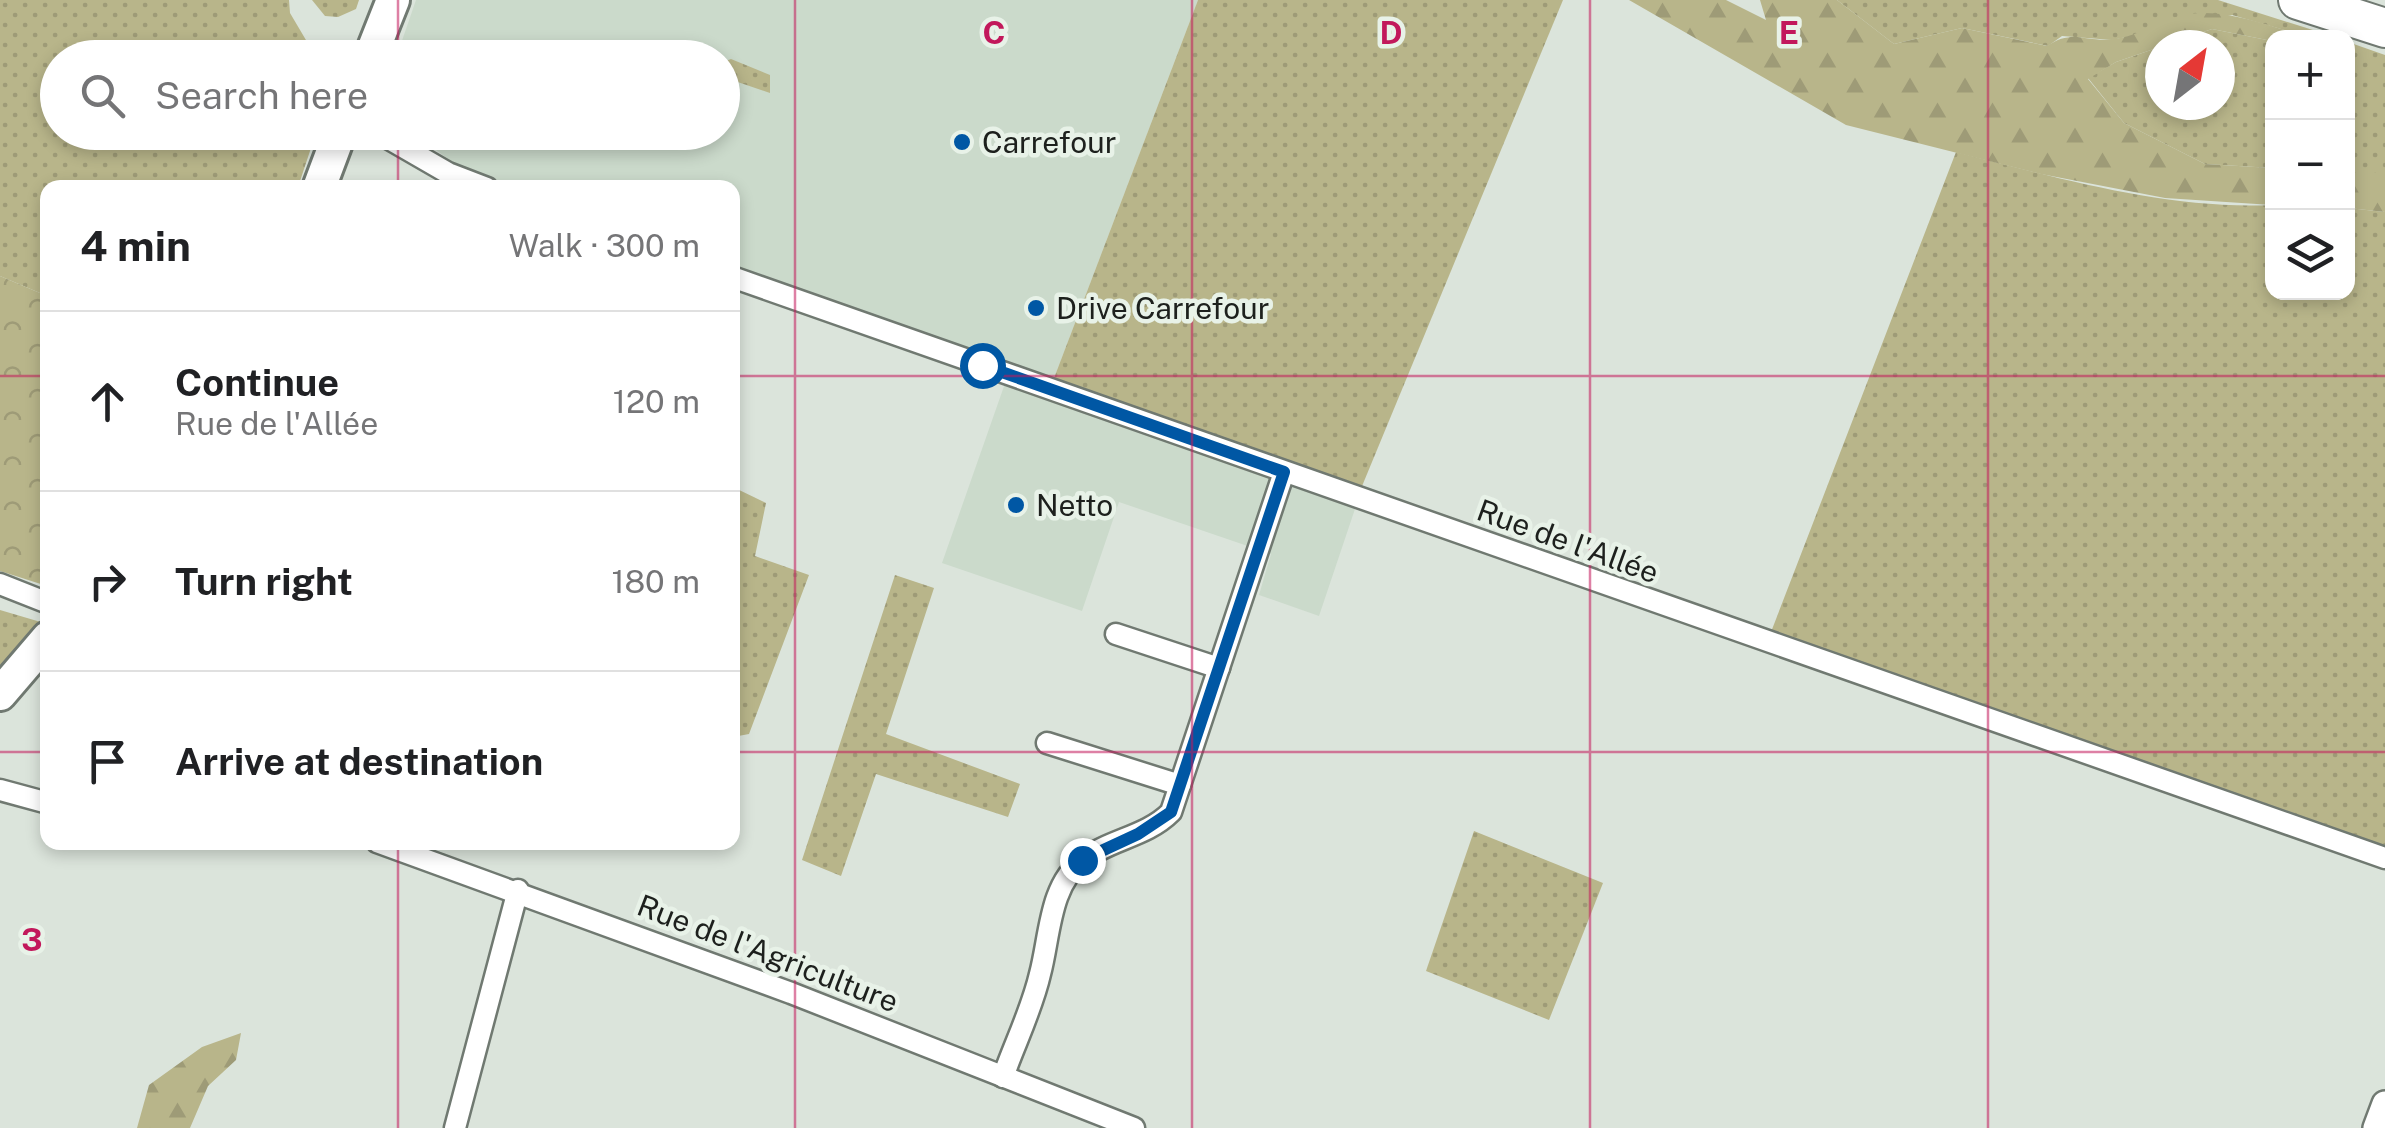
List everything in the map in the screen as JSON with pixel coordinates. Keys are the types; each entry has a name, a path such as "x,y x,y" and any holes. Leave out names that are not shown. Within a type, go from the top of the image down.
{"highway":[{"path":"2298,0 2385,28"}],"main road":[{"path":"377,40 393,0"},
{"path":"322,180 333,150"},
{"path":"0,694 40,647"}],"street":[{"path":"410,150 468,180"},
{"name":"Rue de l'Allée","path":"740,280 2385,858"},
{"path":"1002,1077 1041,973 1045,938 1064,880 1082,860 1162,822 1171,812 1284,472"},
{"path":"0,584 40,600"},
{"path":"1116,634 1219,668"},
{"path":"1046,742 1180,786"},
{"path":"0,790 40,801"},
{"name":"Rue de l'Agriculture","path":"400,850 518,890 1134,1128"},
{"path":"455,1128 518,890"},
{"path":"2376,1128 2385,1104"}],"shaded area":[{"path":"416,0 1198,0 1051,386 1356,506 1319,616 1259,595 1271,554 1119,502 1082,611 942,563 1009,372 740,273 740,180 493,180 462,169 436,150 740,150 740,40 402,40"}],"green space":[{"path":"0,0 289,0 290,13 306,40 40,40 40,150 310,150 300,180 40,180 40,293 0,276"},
{"path":"312,0 359,0 356,9 338,17 325,16"},
{"path":"1198,0 1563,0 1360,491 1051,386"},
{"path":"1629,0 1726,0 1766,20 1760,0 1837,0 1894,44 1962,28 2047,46 2073,37 2124,37 2179,16 2202,13 2240,17 2286,30 2265,30 2265,40 2235,34 2235,30 2145,30 2145,52 2116,62 2088,79 2124,123 2205,164 2265,168 2265,205 2165,198 2041,174 1846,125"},
{"path":"1837,0 2218,0 2313,30 2284,30 2232,15 2145,30 2112,40 2062,36 2048,46 1962,28 1894,44"},
{"path":"2235,34 2265,40 2265,168 2205,164 2124,123 2088,78 2145,52 2145,120 2235,120"},
{"path":"2355,44 2385,55 2385,173 2355,173"},
{"path":"740,63 770,75 770,93 740,83"},
{"path":"1956,152 2073,182 2153,197 2265,205 2265,300 2355,300 2355,209 2385,212 2385,847 1771,632"},
{"path":"2355,173 2385,173 2385,212 2355,209"},
{"path":"0,276 40,293 40,584 0,571"},
{"path":"740,490 766,503 755,556 809,575 749,734 740,736"},
{"path":"895,575 934,588 886,734 1020,784 1008,817 876,774 841,876 802,860"},
{"path":"0,610 40,622 40,627 0,670"},
{"path":"1474,831 1603,883 1549,1020 1426,971"},
{"path":"241,1033 236,1060 208,1086 190,1128 137,1128 149,1085 202,1047"}],"place":[{"name":"Carrefour","path":"962,142"},
{"name":"Drive Carrefour","path":"1036,308"},
{"name":"Netto","path":"1016,505"}],"route":[{"path":"982,365 1284,472 1171,812 1162,822 1082,860"}]}
